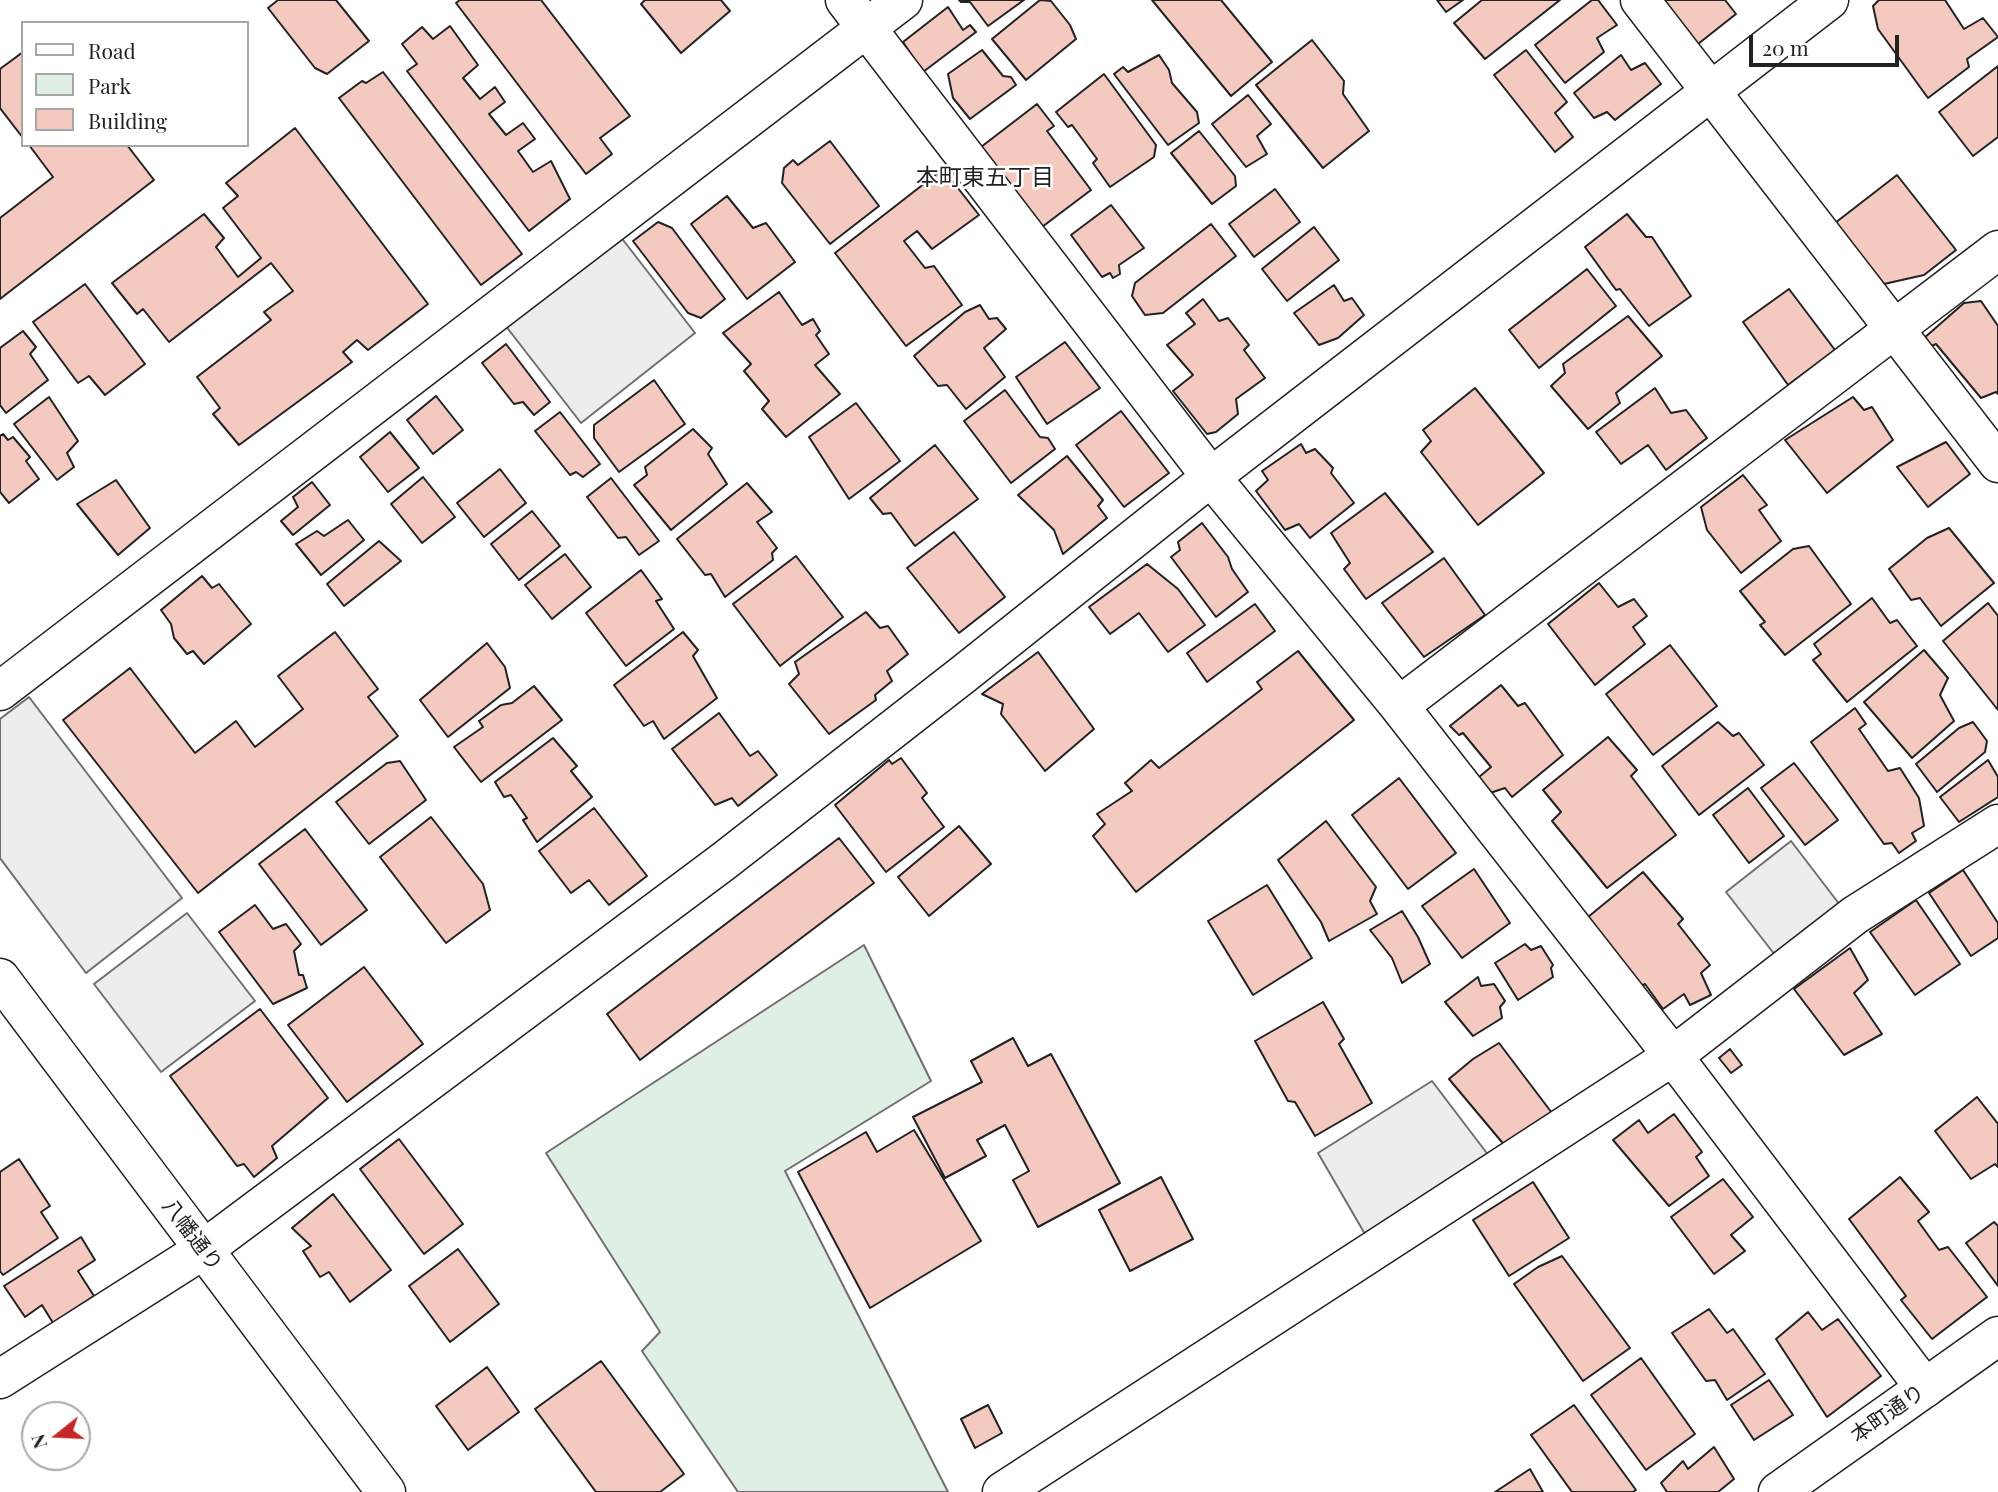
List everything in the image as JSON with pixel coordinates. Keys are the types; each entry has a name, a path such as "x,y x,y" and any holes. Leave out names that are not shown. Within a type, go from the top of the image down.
{"street":[{"path":"0,691 855,14 903,0"},
{"path":"1640,0 1998,463"},
{"path":"0,1379 203,1250 724,861 1211,477 1829,0"},
{"path":"855,14 1211,477 1399,706 1673,1056 1925,1388"},
{"path":"1399,706 1998,250"},
{"path":"1002,1492 1047,1480 1673,1056 1855,915 1998,824"},
{"name":"八幡通り","path":"0,978 386,1492"},
{"name":"本町通り","path":"1778,1492 1998,1336"}],"green space":[{"path":"864,945 931,1081 785,1171 948,1492 738,1492 642,1351 660,1332 546,1153"}],"shaded area":[{"path":"620,236 695,333 581,423 505,325"},
{"path":"29,697 182,898 86,973 0,858 0,719"},
{"path":"1791,841 1840,905 1775,955 1726,892"},
{"path":"187,913 255,1001 161,1072 94,984"},
{"path":"1432,1081 1489,1156 1369,1241 1318,1153"}],"building":[{"path":"278,0 336,0 369,41 327,74 315,68 268,8"},
{"path":"460,0 541,0 630,116 600,138 612,154 586,174 456,3"},
{"path":"645,0 721,0 730,11 681,53 641,4"},
{"path":"959,0 1024,0 988,26 970,2"},
{"path":"1040,0 1051,1 1070,25 1076,39 1026,80 992,39"},
{"path":"1152,0 1221,0 1272,62 1231,96"},
{"path":"1437,0 1463,0 1446,12"},
{"path":"1482,0 1560,0 1485,59 1454,23"},
{"path":"1592,0 1598,0 1617,25 1597,38 1604,52 1565,83 1535,45"},
{"path":"1663,0 1725,0 1736,14 1698,44"},
{"path":"1879,0 1945,0 1964,29 1983,18 1998,37 1967,59 1969,67 1928,98 1878,29 1873,6"},
{"path":"948,7 963,30 970,25 976,32 923,72 903,42"},
{"path":"450,26 478,65 463,78 480,99 495,87 505,102 489,114 506,135 523,123 535,139 518,151 533,172 551,161 570,199 529,231 407,71 417,64 402,44 422,27 433,39"},
{"path":"1312,40 1344,81 1343,94 1369,131 1323,168 1256,85"},
{"path":"982,50 1003,76 1011,77 1016,85 970,119 953,98 948,74"},
{"path":"1526,50 1567,102 1555,113 1573,137 1555,152 1494,75"},
{"path":"21,53 21,135 0,108 0,69"},
{"path":"1159,55 1169,70 1172,83 1197,112 1199,123 1168,145 1114,74 1123,67 1128,72"},
{"path":"1621,55 1631,70 1645,63 1661,84 1615,120 1607,112 1594,118 1574,93"},
{"path":"1998,66 1998,137 1973,156 1939,112"},
{"path":"383,72 522,254 481,285 339,98 362,81 366,83"},
{"path":"1104,74 1156,145 1154,157 1110,187 1093,163 1097,159 1072,125 1068,127 1056,112"},
{"path":"1248,95 1271,124 1257,136 1267,154 1246,167 1212,124"},
{"path":"1037,104 1054,126 1047,131 1091,190 1042,227 981,147"},
{"path":"295,128 428,304 368,350 357,340 343,352 352,362 239,445 213,414 220,408 197,377 271,320 264,312 293,291 271,263 169,342 143,309 137,314 112,283 204,214 224,238 216,247 238,277 261,258 223,208 238,196 226,183"},
{"path":"1199,131 1235,176 1236,186 1212,204 1171,153"},
{"path":"830,141 879,206 830,244 782,183 784,168 793,160 798,165"},
{"path":"30,147 129,147 154,180 0,299 0,218 53,177"},
{"path":"943,169 979,215 932,249 917,231 904,241 925,268 934,266 962,305 906,346 835,253"},
{"path":"1897,175 1956,250 1924,275 1884,284 1835,223"},
{"path":"1275,189 1300,222 1254,257 1229,224"},
{"path":"727,196 753,228 766,223 795,262 747,299 691,224"},
{"path":"1111,205 1144,248 1119,265 1120,274 1113,278 1110,273 1102,277 1071,235"},
{"path":"1627,214 1646,237 1652,237 1691,296 1649,326 1620,289 1616,290 1585,247"},
{"path":"658,222 672,228 725,299 701,318 688,313 633,241"},
{"path":"1211,224 1236,256 1163,313 1145,315 1132,296 1135,283"},
{"path":"1314,227 1339,260 1287,301 1262,269"},
{"path":"1587,269 1616,306 1539,368 1509,330"},
{"path":"85,284 145,364 105,395 89,376 78,383 33,322"},
{"path":"1334,285 1344,301 1352,298 1364,315 1338,338 1319,345 1294,313"},
{"path":"1789,289 1835,350 1788,385 1743,322"},
{"path":"779,292 802,325 813,319 820,331 816,335 829,354 815,365 840,394 786,437 762,409 769,401 744,371 751,364 723,333"},
{"path":"1203,299 1219,321 1228,318 1249,345 1244,350 1265,378 1236,399 1238,414 1216,432 1207,434 1173,391 1193,375 1167,345 1195,324 1186,313"},
{"path":"1981,301 1998,326 1998,394 1996,392 1981,398 1936,344 1929,347 1923,339 1964,303"},
{"path":"980,305 989,319 997,318 1006,329 984,348 1005,377 966,409 947,385 938,386 914,356 965,312"},
{"path":"1628,316 1662,356 1616,393 1620,403 1588,429 1551,386 1565,373 1563,364"},
{"path":"23,331 36,347 30,354 48,380 6,413 0,405 0,348"},
{"path":"1065,342 1100,388 1047,424 1016,377"},
{"path":"506,344 550,402 534,415 523,402 514,404 482,363"},
{"path":"654,380 685,424 619,472 594,438 594,425"},
{"path":"1475,388 1544,473 1478,525 1421,452 1431,441 1423,430"},
{"path":"1655,388 1671,413 1686,410 1707,438 1666,470 1648,445 1621,464 1596,432"},
{"path":"1005,390 1040,437 1048,438 1055,449 1011,483 964,421"},
{"path":"436,396 463,430 433,454 407,420"},
{"path":"49,397 78,441 67,453 74,467 57,480 14,424"},
{"path":"1853,397 1864,410 1872,407 1893,440 1827,493 1785,440"},
{"path":"856,403 900,461 849,499 809,437"},
{"path":"1121,411 1169,473 1124,507 1076,445"},
{"path":"560,412 600,464 583,477 576,472 570,475 535,431"},
{"path":"693,429 712,448 708,454 727,484 671,530 634,485 647,475 645,467"},
{"path":"390,432 419,468 388,492 360,457"},
{"path":"3,434 8,440 13,437 30,457 26,461 39,479 9,503 0,492 0,436"},
{"path":"1946,442 1970,474 1928,507 1897,467"},
{"path":"1301,444 1306,453 1315,449 1333,468 1331,473 1354,503 1310,538 1299,524 1285,530 1256,491 1268,480 1262,471"},
{"path":"935,445 978,499 915,546 891,513 883,514 870,498"},
{"path":"1067,456 1103,500 1098,506 1107,518 1063,554 1054,530 1018,495"},
{"path":"500,469 526,503 484,537 457,503"},
{"path":"1743,475 1767,505 1759,510 1781,541 1741,573 1707,530 1701,507"},
{"path":"423,477 455,517 422,543 391,504"},
{"path":"611,478 659,541 639,555 626,537 618,538 587,497"},
{"path":"116,480 150,528 118,555 77,504"},
{"path":"312,482 330,505 293,535 281,521 298,507 293,497"},
{"path":"747,483 772,512 757,522 777,548 772,553 773,560 725,597 711,574 705,575 677,539"},
{"path":"1385,493 1433,552 1366,599 1344,569 1350,563 1331,533"},
{"path":"532,511 560,546 519,580 491,544"},
{"path":"348,520 364,540 321,575 296,544 317,531 324,536"},
{"path":"1202,523 1228,557 1232,569 1248,592 1216,617 1171,557 1180,550 1178,542"},
{"path":"1949,528 1994,583 1941,626 1920,598 1911,600 1889,569 1927,538"},
{"path":"954,532 1005,597 959,633 907,568"},
{"path":"379,541 401,561 344,606 327,584"},
{"path":"1809,546 1851,604 1785,655 1760,625 1765,622 1740,591 1793,549"},
{"path":"565,554 591,587 552,619 525,585"},
{"path":"796,556 843,617 780,666 733,604"},
{"path":"1444,558 1485,615 1424,657 1382,603"},
{"path":"1147,564 1178,589 1205,625 1168,652 1139,613 1110,634 1089,607"},
{"path":"641,570 662,599 656,601 674,629 626,666 586,613"},
{"path":"202,576 212,588 219,584 251,624 204,664 193,651 187,654 174,638 171,624 161,610"},
{"path":"1599,583 1618,607 1634,599 1647,616 1633,627 1645,644 1595,685 1548,624"},
{"path":"1872,598 1890,623 1897,620 1917,646 1847,702 1813,660 1821,654 1814,644"},
{"path":"1988,603 1998,616 1998,710 1943,641"},
{"path":"1255,604 1275,631 1207,682 1187,653"},
{"path":"866,612 880,628 888,626 908,654 887,671 892,681 875,695 876,700 829,734 789,684 799,674 795,662"},
{"path":"335,632 378,689 368,697 398,736 198,893 63,720 130,668 195,753 236,721 255,747 303,709 278,676"},
{"path":"683,632 698,650 693,656 717,698 664,739 653,721 644,726 614,685"},
{"path":"487,643 505,667 510,688 448,737 420,700"},
{"path":"1670,645 1717,706 1653,755 1606,694"},
{"path":"1924,650 1948,678 1940,695 1954,721 1912,758 1864,702"},
{"path":"1298,651 1354,720 1136,892 1093,836 1105,824 1097,814 1132,791 1125,783 1151,760 1159,768 1262,689 1257,682"},
{"path":"1038,652 1094,729 1045,771 1001,714 1003,704 982,694"},
{"path":"1501,685 1518,706 1525,703 1563,755 1512,797 1505,788 1490,793 1479,777 1491,767 1463,733 1459,735 1450,726"},
{"path":"534,686 562,720 481,782 454,747 483,727 479,721 501,705 512,703"},
{"path":"1855,708 1866,724 1859,729 1888,771 1900,768 1919,798 1924,826 1912,833 1916,841 1899,853 1892,843 1884,844 1811,742"},
{"path":"719,713 750,756 758,751 777,775 738,806 732,798 715,805 672,749"},
{"path":"1718,722 1733,736 1739,733 1764,765 1699,815 1662,766"},
{"path":"1973,722 1987,741 1985,752 1937,792 1916,764 1959,728"},
{"path":"1608,737 1637,770 1631,776 1676,835 1607,888 1552,821 1561,812 1543,790"},
{"path":"553,738 577,766 571,771 592,797 537,842 523,820 527,818 511,795 504,797 495,782"},
{"path":"901,758 927,793 922,798 944,827 886,872 835,805 889,760 892,764"},
{"path":"1988,760 1998,777 1998,797 1959,822 1940,797"},
{"path":"400,761 426,800 369,844 336,802 387,763"},
{"path":"1794,763 1838,820 1805,845 1761,788"},
{"path":"1399,778 1456,853 1408,889 1352,815"},
{"path":"1748,788 1784,836 1749,863 1713,815"},
{"path":"594,808 647,876 609,905 589,880 571,893 539,851"},
{"path":"431,817 483,884 490,910 446,943 380,857"},
{"path":"1326,821 1376,887 1370,901 1377,914 1329,941 1321,922 1278,860"},
{"path":"959,826 991,864 929,916 898,877"},
{"path":"305,829 367,910 321,945 259,864"},
{"path":"839,838 874,883 640,1060 607,1014"},
{"path":"1474,869 1510,923 1462,958 1422,906"},
{"path":"1963,870 1998,923 1998,938 1971,956 1929,893"},
{"path":"1643,872 1683,919 1678,924 1710,965 1701,973 1711,995 1690,1005 1684,994 1663,1009 1645,984 1639,987 1588,917"},
{"path":"1267,885 1312,958 1253,995 1208,921"},
{"path":"1916,900 1960,964 1915,995 1870,932"},
{"path":"255,905 273,929 286,924 301,944 294,951 299,975 303,975 307,988 273,1004 219,932"},
{"path":"1402,911 1430,964 1402,983 1392,958 1370,930"},
{"path":"1525,944 1531,950 1541,946 1553,965 1553,977 1518,1000 1495,963"},
{"path":"1850,948 1868,980 1854,993 1882,1034 1844,1055 1794,989"},
{"path":"364,967 423,1044 347,1102 288,1025"},
{"path":"1478,977 1481,986 1494,984 1505,1001 1500,1007 1502,1018 1473,1036 1445,1002"},
{"path":"1323,1002 1344,1039 1339,1044 1372,1103 1315,1136 1295,1102 1288,1101 1255,1041"},
{"path":"260,1009 328,1098 272,1146 277,1158 254,1177 244,1164 237,1166 170,1076"},
{"path":"1013,1038 1028,1066 1051,1054 1120,1183 1038,1227 1013,1180 1029,1171 1005,1125 977,1140 986,1156 945,1178 913,1117 982,1082 971,1061"},
{"path":"1499,1043 1552,1113 1506,1147 1449,1079 1473,1059"},
{"path":"1730,1049 1742,1065 1731,1073 1719,1058"},
{"path":"1977,1097 1998,1124 1998,1167 1995,1164 1971,1179 1935,1131"},
{"path":"1674,1114 1702,1152 1696,1157 1709,1176 1669,1206 1613,1140 1639,1120 1648,1133"},
{"path":"914,1130 981,1241 870,1308 798,1172 866,1132 877,1152"},
{"path":"399,1139 463,1224 424,1254 360,1169"},
{"path":"19,1159 50,1206 41,1212 58,1238 3,1275 0,1271 0,1172"},
{"path":"1161,1177 1193,1239 1130,1271 1099,1210"},
{"path":"1900,1177 1929,1212 1918,1221 1939,1250 1948,1247 1987,1297 1932,1339 1901,1300 1906,1296 1849,1219"},
{"path":"1723,1179 1753,1217 1731,1235 1745,1251 1714,1274 1671,1217"},
{"path":"1533,1182 1569,1238 1509,1276 1473,1220"},
{"path":"333,1194 391,1270 350,1302 329,1272 320,1277 303,1251 311,1246 292,1228"},
{"path":"1994,1222 1998,1226 1998,1286 1966,1243"},
{"path":"81,1237 95,1260 78,1271 94,1296 53,1323 42,1305 25,1317 4,1286"},
{"path":"458,1249 499,1304 450,1342 409,1286"},
{"path":"1562,1256 1630,1348 1583,1381 1514,1284 1538,1267"},
{"path":"1709,1309 1727,1333 1733,1329 1765,1374 1727,1400 1715,1380 1706,1381 1672,1333"},
{"path":"1808,1312 1822,1330 1838,1319 1881,1376 1827,1417 1776,1339"},
{"path":"1641,1358 1695,1434 1646,1470 1591,1395"},
{"path":"601,1361 684,1474 660,1492 596,1492 535,1409"},
{"path":"487,1367 519,1412 468,1450 436,1406"},
{"path":"1769,1380 1793,1415 1754,1440 1731,1405"},
{"path":"988,1405 1002,1433 975,1448 961,1419"},
{"path":"1574,1405 1636,1490 1572,1492 1531,1435"},
{"path":"1714,1447 1734,1479 1718,1492 1667,1492 1661,1483 1683,1461 1688,1469"},
{"path":"1530,1469 1543,1492 1495,1492"}],"district":[{"name":"本町東五丁目","path":"985,178"}]}
